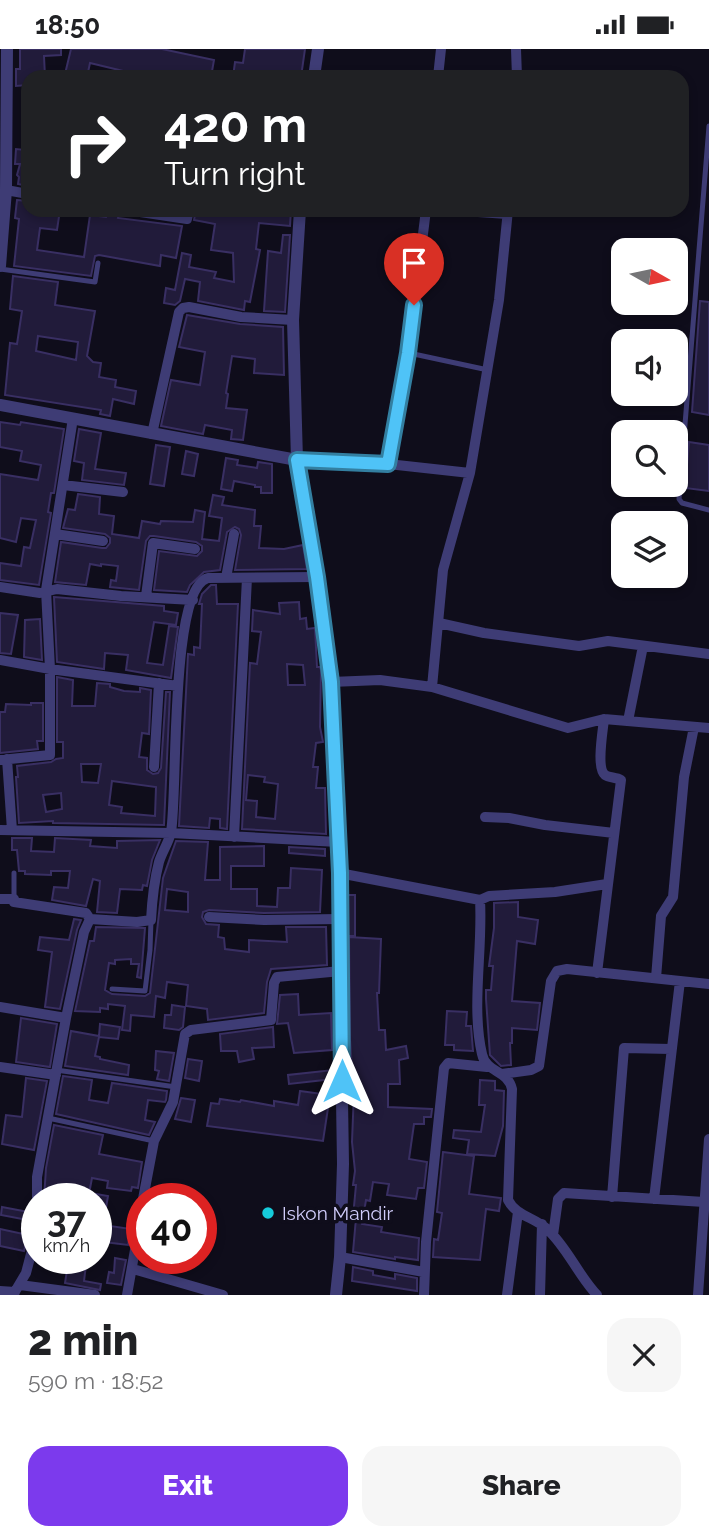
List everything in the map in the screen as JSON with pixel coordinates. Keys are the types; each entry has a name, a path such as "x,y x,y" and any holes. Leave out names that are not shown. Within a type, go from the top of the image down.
{"street":[{"path":"0,266 6,190 7,49"},
{"path":"315,70 318,49"},
{"path":"439,70 441,49"},
{"path":"516,49 517,70"},
{"path":"6,190 21,193"},
{"path":"300,217 293,320 297,460 331,682 340,873 342,1164 340,1257 336,1295"},
{"path":"388,464 408,353 425,217"},
{"path":"432,687 443,570 470,473 499,300 507,217"},
{"path":"152,434 179,312 183,307 241,317 293,320"},
{"path":"0,405 297,460 388,464 470,473"},
{"path":"12,830 4,759 50,755 46,590 73,418"},
{"path":"63,485 123,492"},
{"path":"55,534 103,541"},
{"path":"226,578 234,534"},
{"path":"146,596 153,543 195,549"},
{"path":"90,919 137,922 151,920 156,877 171,833 178,686 184,636 198,586 204,579 317,577"},
{"path":"234,837 247,578"},
{"path":"0,587 40,593 57,589 193,600"},
{"path":"439,623 484,633 579,646 608,641 709,654"},
{"path":"628,721 643,646"},
{"path":"0,660 178,686"},
{"path":"331,682 380,680 432,687 568,728 604,719 709,728"},
{"path":"154,768 159,683"},
{"path":"597,973 621,780 605,775 602,771 604,719"},
{"path":"656,978 662,916 673,897 684,777 694,727"},
{"path":"485,817 614,833"},
{"path":"0,830 171,833 338,842"},
{"path":"340,873 480,900 489,895 555,892 607,884"},
{"path":"0,899 14,899 13,902 86,913 90,919"},
{"path":"480,900 479,1024 482,1055 487,1067"},
{"path":"209,917 264,920 340,919"},
{"path":"37,1183 66,1018 79,954 90,919"},
{"path":"502,1074 531,1070 539,1066 553,975 557,971 567,969 709,983"},
{"path":"147,1183 154,1140 169,1115 184,1038 188,1031 271,1020 274,983 277,977 341,971"},
{"path":"654,1199 680,981"},
{"path":"0,1006 66,1018"},
{"path":"612,1197 624,1048 671,1049"},
{"path":"424,1295 444,1068 448,1063 487,1067 502,1074 511,1083 507,1192 512,1207 542,1224 553,1235 592,1292"},
{"path":"0,1067 56,1073"},
{"path":"698,1295 709,1139"},
{"path":"553,1235 561,1194 704,1202"},
{"path":"507,1295 518,1212"},
{"path":"540,1295 542,1224"},
{"path":"340,1257 424,1272"},
{"path":"16,1291 25,1274"},
{"path":"127,1295 132,1274"},
{"path":"150,1274 223,1295"},
{"path":"0,1291 95,1295"}],"lane":[{"path":"709,125 679,499 682,503 709,510"},
{"path":"0,266 95,282 98,263"},
{"path":"408,353 488,370"},
{"path":"14,873 14,899"},
{"path":"112,989 145,991 151,920"},
{"path":"56,1073 176,1087"},
{"path":"48,1118 154,1140"}],"building":[{"path":"20,49 61,49 61,55 44,56 45,70 21,70 21,86 16,86 16,69 20,69"},
{"path":"71,49 162,49 214,60 212,70 119,70 90,63 88,70 66,70"},
{"path":"245,49 305,49 302,70 234,70 235,62 243,63"},
{"path":"16,149 21,150 21,185 18,184 17,175 20,164 15,164"},
{"path":"17,200 21,200 21,217 59,217 57,230 40,228 37,250 84,257 90,217 118,217 182,226 176,258 161,255 160,266 99,255 95,256 91,276 14,266 19,219 15,218"},
{"path":"195,217 291,217 290,226 259,223 256,249 260,250 250,302 245,301 244,310 198,301 200,282 185,279 180,301 175,305 164,303 166,288 175,290 182,253 191,255 189,267 216,272 214,278 234,282 233,253 211,250 215,224 194,220"},
{"path":"283,235 290,235 285,312 264,311 268,251 281,253"},
{"path":"13,276 58,282 55,305 95,311 87,356 93,362 101,363 99,377 116,380 115,387 136,391 134,404 113,399 110,416 100,414 101,410 5,395 10,343 17,344 22,311 10,309","holes":["38,336 78,342 76,360 36,351"]},
{"path":"700,301 709,302 709,415 692,412"},
{"path":"187,315 240,324 283,327 284,375 254,373 255,359 232,356 226,408 247,410 243,440 231,439 232,430 205,425 203,434 161,426 171,380 200,385 205,352 179,347"},
{"path":"0,422 20,425 21,422 64,429 54,493 51,493 48,512 51,513 39,585 0,580 0,563 21,566 24,547 30,548 36,520 21,518 16,542 0,538 0,474 38,480 41,465 20,461 22,451 0,447"},
{"path":"79,429 101,433 95,469 126,473 124,485 82,480 84,463 74,461"},
{"path":"689,442 709,445 709,491 688,488"},
{"path":"156,445 170,447 164,486 150,484"},
{"path":"186,451 198,454 194,476 182,474"},
{"path":"226,458 238,460 237,465 257,468 258,462 272,464 272,493 261,493 261,487 234,481 232,491 221,489"},
{"path":"78,494 100,497 99,514 114,516 112,534 139,538 142,521 160,524 161,521 193,522 195,510 205,512 202,539 219,541 222,518 209,516 213,495 224,497 222,505 255,510 254,526 261,526 259,548 284,549 303,545 307,569 235,570 241,535 235,527 227,532 220,570 204,572 190,585 187,592 154,590 159,551 197,556 202,551 202,546 196,542 154,536 150,536 146,541 139,590 110,587 111,580 116,581 118,566 101,564 90,564 86,585 55,582 61,542 102,548 106,548 110,543 110,538 105,534 63,528 68,509 75,510"},
{"path":"211,585 216,585 217,604 238,604 227,829 220,828 220,819 210,818 209,828 179,826 188,654 194,655 194,647 200,648 202,604 199,604 202,594"},
{"path":"54,597 164,606 164,611 178,613 176,625 154,622 147,663 163,665 169,626 178,627 171,678 126,670 128,655 105,653 104,669 57,662"},
{"path":"299,602 300,619 306,618 307,629 315,628 317,667 321,670 320,727 323,742 316,743 313,767 318,767 316,788 325,788 326,834 242,829 250,663 257,664 261,632 252,631 253,610 280,614 279,603","holes":["287,664 303,665 305,685 288,685","248,775 265,777 264,782 278,784 275,819 256,817 257,801 246,800"]},
{"path":"0,613 18,615 11,654 0,653"},
{"path":"40,619 42,660 24,657 25,620"},
{"path":"57,677 73,680 72,706 95,706 97,683 110,684 110,687 124,691 140,692 140,688 151,690 149,734 142,733 139,757 147,758 147,770 153,774 158,773 161,768 166,692 170,692 164,825 53,821 19,823 17,766 63,758 63,742 57,742","holes":["81,764 101,764 98,783 82,782","112,781 156,787 155,816 121,813 122,807 109,805","61,793 62,809 46,812 43,795"]},
{"path":"43,703 43,741 37,741 38,749 0,753 0,712 5,712 6,704"},
{"path":"12,838 32,838 31,851 54,852 55,838 91,840 90,846 117,848 117,841 160,840 152,860 147,886 143,885 142,890 120,889 117,913 97,912 100,881 93,879 86,906 52,900 54,887 68,888 70,871 51,871 51,875 25,874 25,871 19,871 17,850 12,850"},
{"path":"176,841 208,842 205,880 220,880 220,847 264,846 264,866 231,866 231,889 257,889 257,906 277,907 278,888 290,888 291,868 322,870 320,912 209,910 203,912 202,917 206,924 219,925 218,937 224,938 225,949 249,952 249,940 287,942 286,927 326,927 327,965 271,969 264,1013 208,1020 207,1009 186,1006 188,985 167,982 165,998 156,996 154,1017 131,1015 130,1031 122,1030 125,1006 108,1004 108,1009 100,1008 100,1012 75,1011 90,941 94,941 96,927 145,928 141,978 137,977 139,964 131,964 131,959 115,960 115,964 109,963 105,990 112,994 145,996 150,993 163,878","holes":["167,889 188,892 188,912 165,910"]},
{"path":"289,847 325,849 325,856 289,853"},
{"path":"348,895 355,895 355,936 348,936"},
{"path":"518,902 518,917 538,920 535,944 517,941 512,1001 540,1003 537,1030 512,1028 511,1065 501,1066 490,1055 486,999 486,990 491,990 493,966 489,966 494,903"},
{"path":"74,919 81,920 60,1009 45,1007 52,952 38,950 40,937 69,940"},
{"path":"349,937 381,939 377,993 379,1030 385,1030 386,1050 406,1046 408,1058 399,1060 400,1084 388,1084 388,1107 432,1109 431,1117 424,1117 424,1124 414,1124 409,1159 427,1162 424,1188 418,1188 416,1199 387,1195 389,1184 373,1182 370,1201 366,1200 362,1224 382,1227 381,1232 419,1238 418,1260 353,1252 356,1185 353,1185 354,1091 351,1091 353,1081"},
{"path":"298,994 299,1015 331,1013 332,1050 294,1053 288,1023 277,1024 280,995"},
{"path":"172,1005 185,1007 183,1027 179,1030 164,1028 165,1015 171,1015"},
{"path":"447,1011 467,1012 466,1026 471,1026 473,1051 454,1050 454,1045 445,1045"},
{"path":"21,1018 57,1024 50,1067 16,1062"},
{"path":"100,1024 120,1027 118,1039 99,1037 95,1056 129,1065 128,1075 65,1066 71,1031 99,1036"},
{"path":"273,1027 274,1047 252,1048 254,1059 239,1062 237,1051 221,1051 220,1034"},
{"path":"156,1051 174,1053 169,1081 157,1079 159,1071 155,1070"},
{"path":"188,1059 202,1061 199,1081 185,1078"},
{"path":"333,1070 333,1079 289,1084 288,1075"},
{"path":"63,1076 92,1080 89,1100 108,1103 112,1083 167,1091 166,1100 148,1100 145,1120 155,1122 149,1135 56,1114"},
{"path":"26,1078 47,1081 34,1150 2,1144 6,1115 22,1117"},
{"path":"480,1080 495,1081 495,1090 504,1091 503,1126 495,1156 467,1154 469,1140 453,1138 454,1130 481,1132 485,1105 479,1105"},
{"path":"300,1091 330,1095 323,1141 207,1126 211,1103 219,1104 220,1099 274,1106 274,1101 298,1105"},
{"path":"181,1098 195,1100 191,1122 175,1119"},
{"path":"54,1125 103,1135 99,1154 142,1162 139,1183 126,1183 126,1190 112,1189 112,1183 92,1178 91,1183 45,1183"},
{"path":"443,1152 474,1156 469,1194 501,1198 499,1211 486,1209 480,1260 433,1257 434,1239 438,1240 442,1213 437,1212"},
{"path":"2,1207 21,1211 21,1219 1,1215"},
{"path":"112,1226 126,1228 126,1245 112,1243"},
{"path":"0,1229 21,1234 21,1250 0,1246"},
{"path":"115,1258 126,1260 121,1285 107,1283 109,1274 114,1273"},
{"path":"353,1267 373,1271 373,1275 395,1279 395,1274 417,1278 417,1291 352,1281"},
{"path":"66,1274 85,1274 84,1281 101,1284 100,1290 65,1283"}],"place":[{"name":"Iskon Mandir","path":"268,1213"}],"route":[{"path":"342,1081 340,873 331,682 297,460 388,464 414,305"}]}
